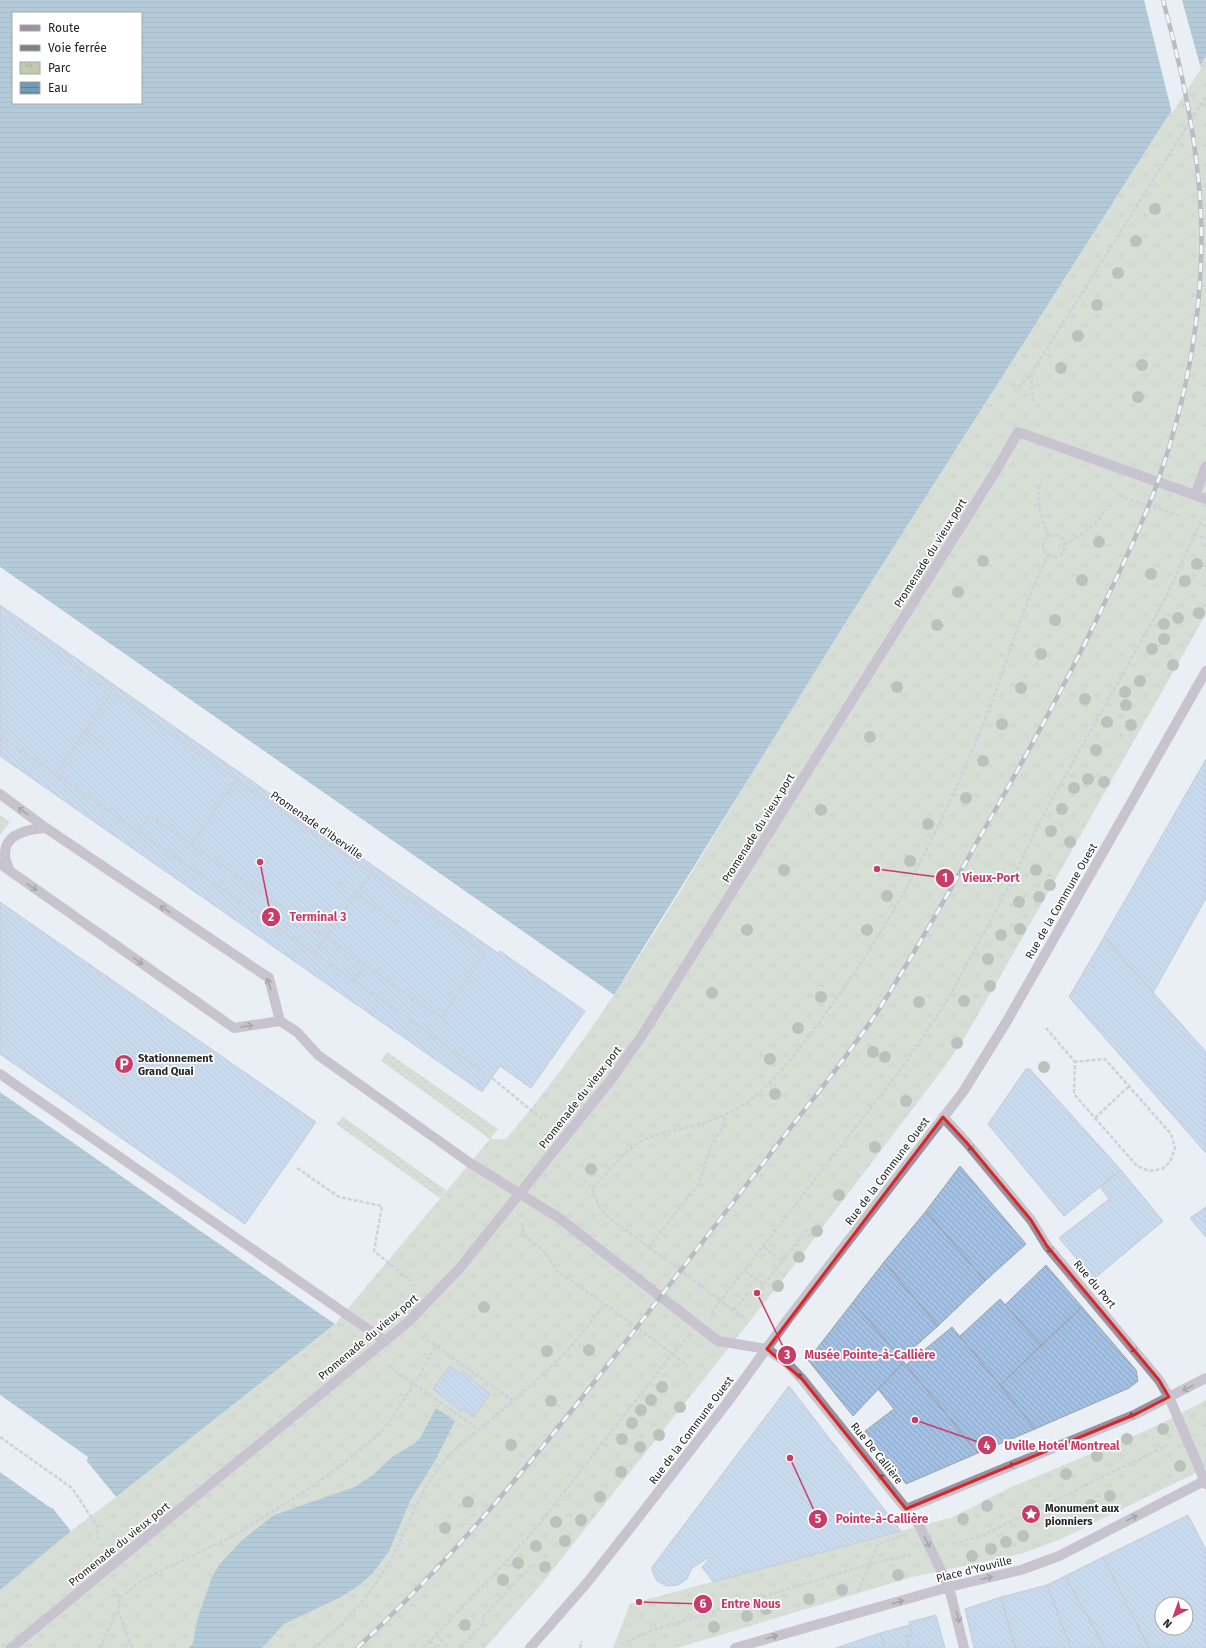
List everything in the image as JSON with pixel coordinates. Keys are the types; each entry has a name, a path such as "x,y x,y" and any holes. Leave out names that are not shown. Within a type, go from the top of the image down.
{"street":[{"name":"Promenade du vieux port","path":"11,1648 408,1322 459,1269 610,1081 641,1037 997,469 1018,432 1195,495"},
{"path":"1206,466 1195,495 1206,499"},
{"name":"Rue de la Commune Ouest","path":"530,1648 586,1584 630,1529 963,1092 1007,1021 1206,670"},
{"path":"0,794 46,828 268,978 280,1021 297,1032 318,1055 470,1163 558,1218 718,1341 767,1349"},
{"path":"10,871 5,856 6,846 12,838 30,828 46,828"},
{"path":"0,864 234,1028 280,1021"},
{"path":"0,1074 385,1341"},
{"name":"Rue du Port","path":"943,1117 967,1143 1026,1214 1047,1246 1159,1380 1169,1397 1206,1482"},
{"name":"Rue De Callière","path":"767,1349 787,1363 802,1379 918,1525 949,1587 964,1648"},
{"path":"906,1509 1136,1414 1206,1378"},
{"name":"Place d'Youville","path":"735,1648 949,1587 1021,1570 1059,1556 1206,1482"}],"path":[{"path":"1014,392 1031,374 1206,96"},
{"path":"1031,374 1033,401"},
{"path":"1040,485 1038,495 1040,510 1049,536"},
{"path":"1119,496 1181,516"},
{"path":"1065,546 1062,539 1058,536 1049,536 1044,541 1044,553 1053,558 1060,556 1064,551 1065,546 1096,522 1104,512 1105,508"},
{"path":"721,1302 904,1065 948,999 1009,886 1041,819 1165,599 1200,522"},
{"path":"1194,534 1206,540"},
{"path":"592,1188 629,1149 645,1139 724,1116 743,1106 766,1087 811,1034 858,967 907,889 943,819 969,759 1030,594 1048,556"},
{"name":"Promenade d'Iberville","path":"0,614 485,953 441,1018 149,815 138,832"},
{"path":"56,774 112,693"},
{"path":"85,731 106,746"},
{"path":"0,736 368,990 492,1078 544,1120"},
{"path":"191,845 237,779"},
{"path":"314,953 371,873"},
{"path":"340,882 399,923"},
{"path":"354,981 365,965"},
{"path":"1046,1028 1075,1062 1074,1094 1137,1166 1149,1171 1162,1169 1170,1162 1175,1148 1171,1134 1105,1059 1075,1062"},
{"path":"1095,1118 1129,1086"},
{"path":"648,1248 697,1186 703,1174 709,1149 724,1124 724,1116"},
{"path":"297,1168 339,1197 382,1206 374,1251 411,1281"},
{"path":"584,1180 592,1188 598,1207 603,1212 648,1248 746,1319"},
{"path":"734,1310 747,1294 757,1293 807,1230"},
{"path":"523,1231 527,1238 546,1253 556,1270 605,1304 688,1366"},
{"path":"764,1247 782,1262"},
{"path":"745,1271 763,1285"},
{"path":"312,1648 334,1633 356,1608 390,1561 415,1506 440,1467 454,1450 567,1351 605,1304"},
{"path":"420,1334 512,1400"},
{"path":"100,1648 118,1611 120,1598 142,1580 233,1536 307,1490 339,1467 385,1428 414,1384 436,1346"},
{"path":"423,1648 504,1564 534,1529 678,1348"},
{"path":"390,1366 478,1429"},
{"path":"953,1544 984,1535 1185,1436"},
{"path":"0,1437 72,1488 97,1526 98,1542"},
{"path":"856,1597 878,1544 904,1535"},
{"path":"622,1644 653,1630 870,1564 912,1555"},
{"path":"460,1648 484,1623 482,1618 532,1565"},
{"path":"101,1574 120,1598"},
{"path":"118,1611 132,1648"},
{"path":"436,1635 449,1648"},
{"path":"430,1641 436,1648"},
{"path":"580,1648 582,1641"}],"highlighted area":[{"path":"943,1117 967,1143 1031,1220 1047,1246 1159,1380 1169,1397 1136,1414 906,1509 802,1379 767,1349"}],"green space":[{"path":"1206,56 1206,614 965,1037 942,1070 788,1273 539,1587 485,1648 0,1648 0,1590 71,1531 335,1324 490,1139 506,1139 546,1089 621,985 789,713"},
{"path":"0,815 10,822 0,835"},
{"path":"387,1052 498,1129 490,1139 381,1061"},
{"path":"343,1117 446,1190 440,1198 336,1124"},
{"path":"1206,1400 1206,1468 1061,1539 1024,1553 912,1577 677,1648 613,1648 630,1604 953,1517 1007,1489 1159,1425"}],"water":[{"path":"0,0 1206,0 1206,56 846,622 614,995 0,567"},
{"path":"0,1092 335,1324 116,1497 86,1460 88,1457 0,1395"},
{"path":"436,1408 455,1421 436,1459 410,1501 389,1551 372,1574 358,1586 341,1597 284,1624 262,1648 189,1648 193,1643 197,1620 212,1577 220,1564 241,1541 274,1515 355,1487 374,1474 392,1457 414,1444 420,1438"},
{"path":"0,1472 51,1508 52,1507 71,1531 0,1590"}],"pier":[{"path":"1144,0 1182,0 1201,69 1172,113"},
{"path":"0,567 614,995 613,997 0,569"},
{"path":"0,1090 336,1323 335,1324 0,1092"},
{"path":"0,1395 88,1458 86,1461 116,1497 114,1499 84,1462 85,1458 0,1398"},
{"path":"0,1470 50,1506 53,1505 72,1529 71,1531 52,1507 51,1508 0,1472"}],"building":[{"path":"0,605 498,953 500,951 585,1011 531,1088 500,1066 482,1092 0,756"},
{"path":"1206,759 1206,898 1153,993 1104,937"},
{"name":"Stationnement Grand Quai","path":"0,902 316,1122 245,1224 0,1054"},
{"path":"1104,937 1206,1052 1206,1153 1069,997"},
{"path":"1026,1069 1030,1069 1121,1170 1064,1216 988,1124"},
{"path":"960,1166 1026,1244 985,1281 926,1211"},
{"path":"1121,1170 1163,1221 1094,1279 1059,1238 1109,1199 1100,1187"},
{"path":"1206,1207 1206,1237 1190,1218"},
{"path":"926,1211 985,1281 938,1326 884,1262"},
{"path":"884,1262 938,1326 901,1359 853,1302"},
{"path":"1046,1265 1082,1307 1041,1345 1005,1305"},
{"path":"1000,1299 1041,1345 1000,1385 960,1336"},
{"path":"853,1302 904,1362 853,1416 808,1360"},
{"path":"1082,1307 1136,1370 1138,1381 1129,1388 1035,1429 1000,1385"},
{"path":"952,1327 1035,1429 978,1453 906,1365"},
{"path":"904,1362 978,1453 906,1484 865,1431 894,1409 878,1389"},
{"path":"450,1366 460,1373 462,1371 490,1394 474,1417 463,1409 461,1411 433,1389"},
{"path":"789,1386 901,1531 713,1582 702,1567 709,1559 708,1558 692,1568 687,1579 678,1585 667,1586 657,1581 652,1571 652,1567"},
{"path":"1188,1515 1206,1550 1206,1648 1149,1648 1103,1557"},
{"path":"1103,1557 1149,1648 1105,1648 1065,1576"},
{"path":"1065,1576 1105,1648 1071,1648 1047,1585"},
{"path":"1047,1585 1071,1648 1015,1647 1001,1597"},
{"path":"1001,1597 1015,1647 1019,1646 1019,1648 974,1648 965,1609"},
{"path":"936,1615 945,1648 909,1648 906,1636 912,1636 909,1622"},
{"path":"910,1625 912,1636 906,1636 909,1648 885,1648 880,1633"},
{"path":"880,1633 885,1648 836,1648"}],"railway":[{"path":"357,1648 393,1614 461,1543 525,1468 617,1353 856,1043 886,998 945,899 1042,726 1092,629 1133,542 1159,478 1169,447 1186,382 1197,316 1201,249 1199,188 1193,134 1183,80 1163,0"}],"place":[{"name":"Terminal 3","path":"260,862"},
{"name":"Vieux-Port","path":"877,869"},
{"name":"Stationnement Grand Quai","path":"124,1064"},
{"name":"Musée Pointe-à-Callière","path":"757,1293"},
{"name":"Uville Hotel Montreal","path":"915,1420"},
{"name":"Pointe-à-Callière","path":"790,1458"},
{"name":"Monument aux pionniers","path":"1031,1514"},
{"name":"Entre Nous","path":"639,1602"}]}
